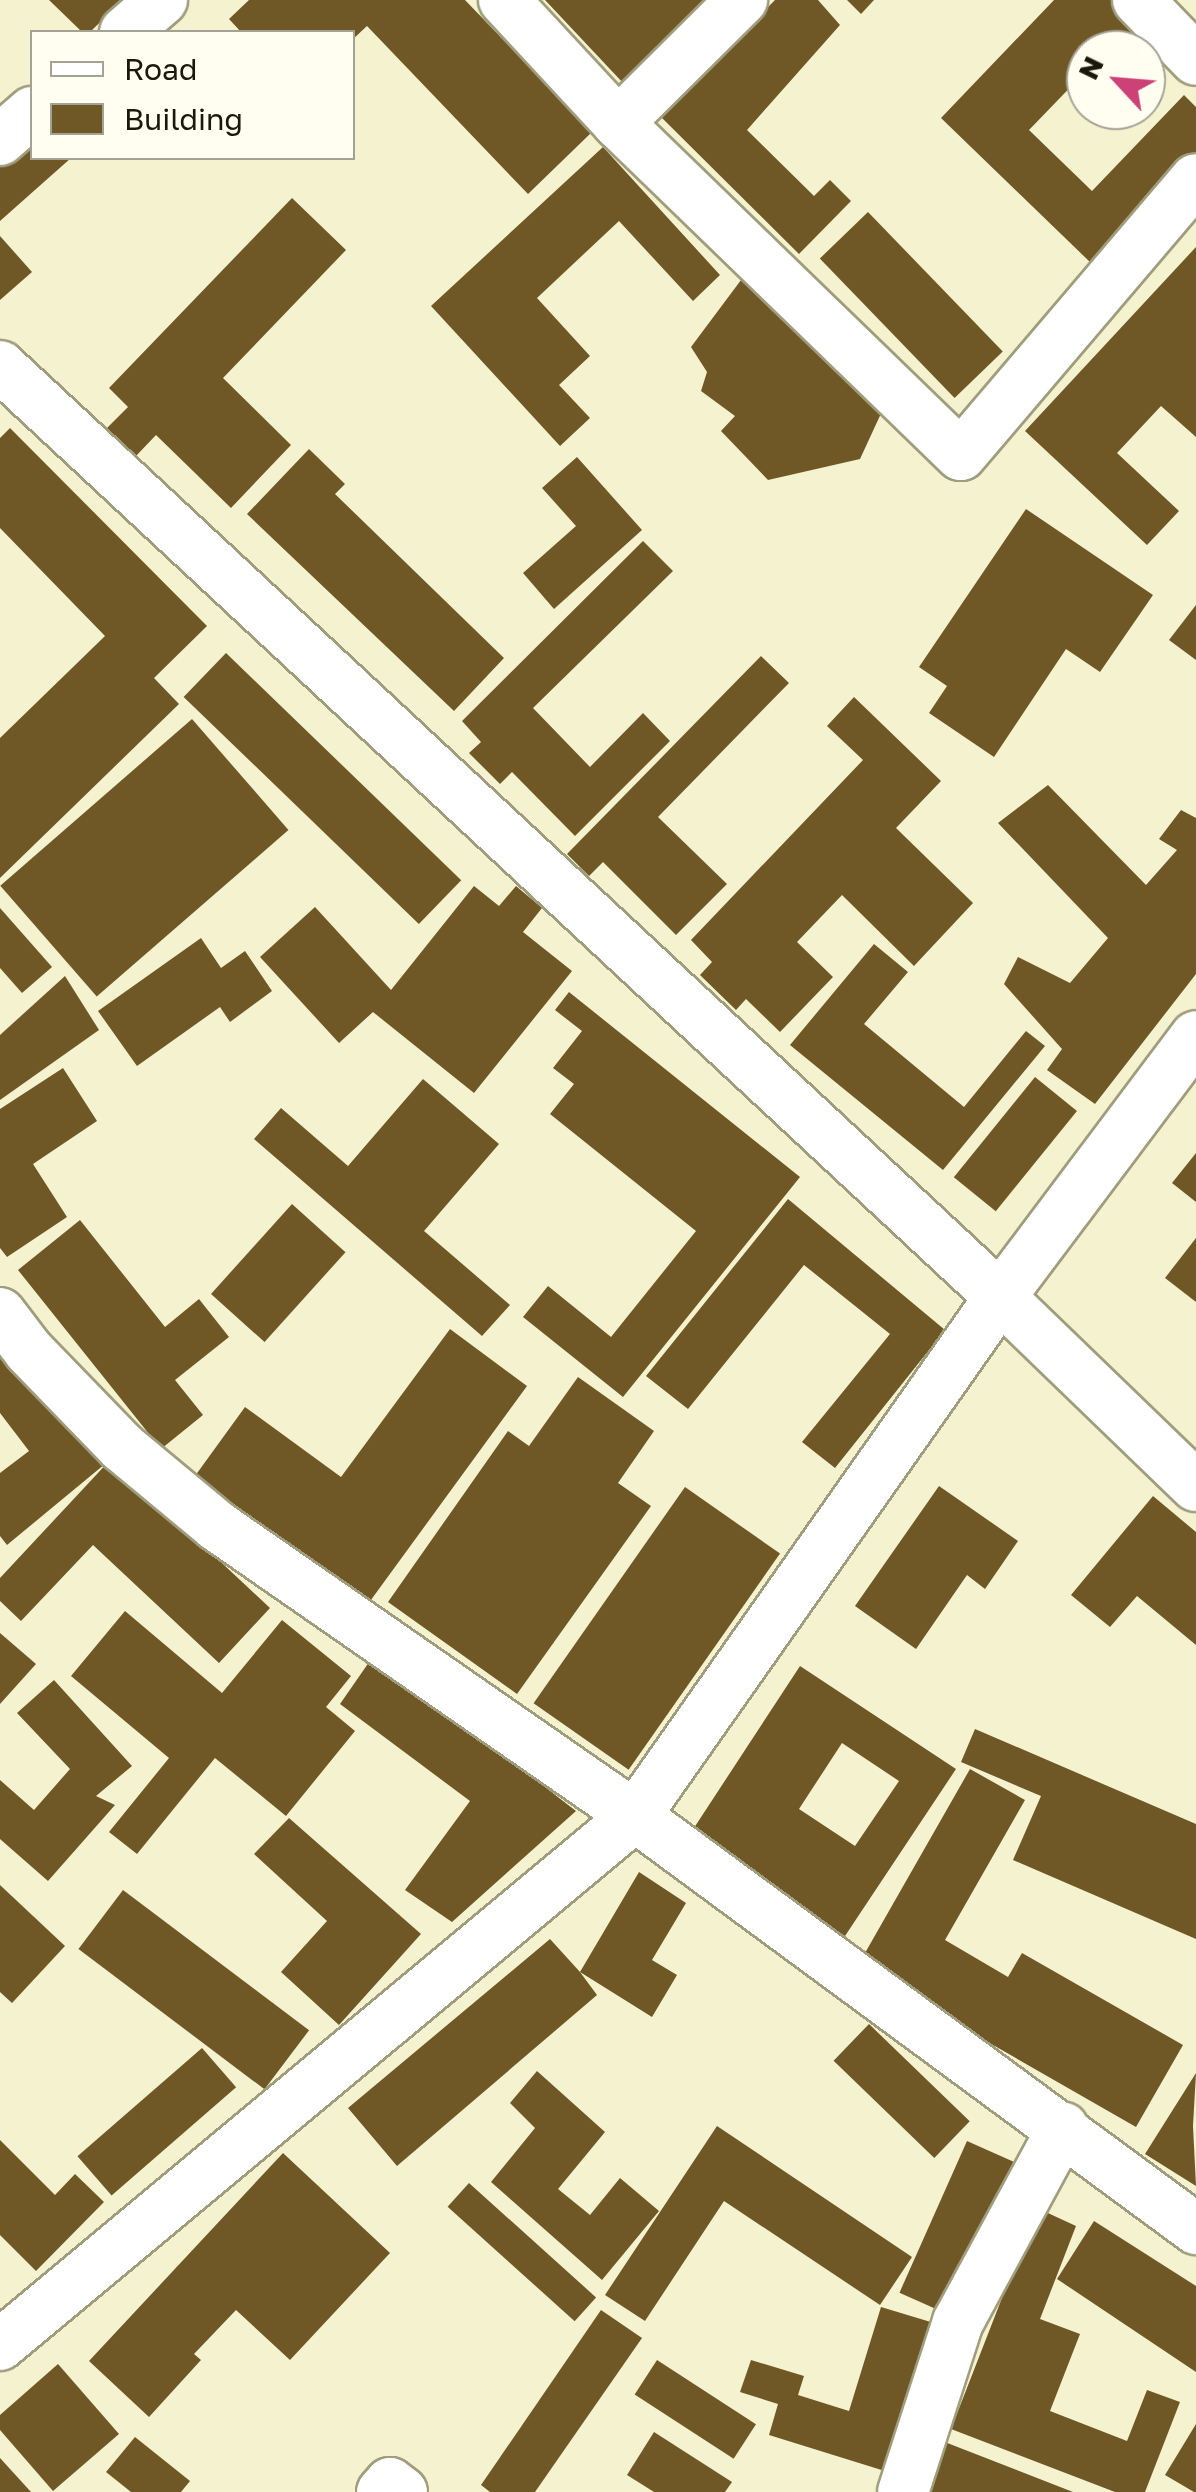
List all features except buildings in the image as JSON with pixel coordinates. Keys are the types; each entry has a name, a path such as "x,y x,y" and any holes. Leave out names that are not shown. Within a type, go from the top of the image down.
{"street":[{"path":"127,30 162,0"},
{"path":"504,0 618,123 961,455 1196,179"},
{"path":"618,123 742,0"},
{"path":"1138,0 1196,60"},
{"path":"0,140 30,114"},
{"path":"0,366 1000,1297 1196,1486"},
{"path":"0,2345 635,1816 1000,1297 1196,1036"},
{"path":"0,1312 29,1351 122,1447 218,1526 635,1816 1063,2128 1196,2230"},
{"path":"902,2492 958,2322 1063,2128"},
{"path":"382,2492 390,2482 402,2492"}]}
